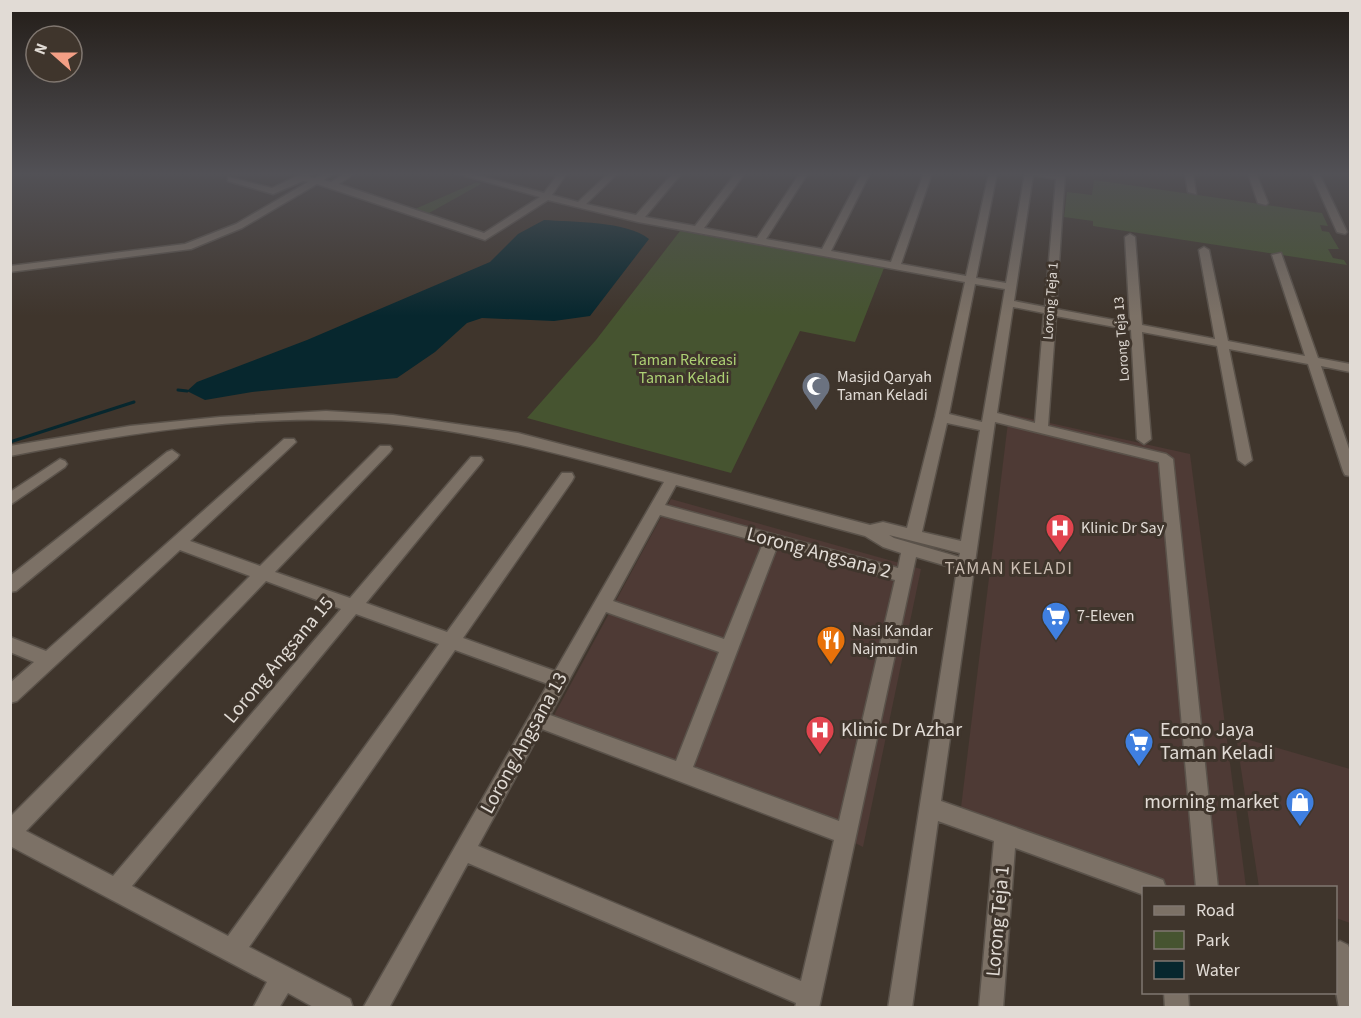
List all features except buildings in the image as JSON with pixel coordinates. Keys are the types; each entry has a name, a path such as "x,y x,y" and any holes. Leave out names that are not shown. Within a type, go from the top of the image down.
{"street":[{"path":"10,269 187,247 239,226 247,221"},
{"path":"436,221 485,237 510,221"},
{"path":"646,221 1010,287"},
{"path":"697,230 704,221"},
{"path":"760,241 773,221"},
{"path":"825,253 842,221"},
{"path":"896,266 912,221"},
{"path":"904,576 942,417 983,221"},
{"path":"900,1008 967,557 1021,221"},
{"name":"Lorong Teja 1","path":"1041,429 1057,221"},
{"path":"1337,221 1342,232"},
{"name":"Lorong Teja 13","path":"1130,237 1144,439"},
{"path":"1204,250 1245,460"},
{"path":"1277,255 1350,471"},
{"path":"1007,303 1350,368"},
{"path":"10,451 60,441 179,424 349,416 464,428 518,438 673,478 870,531 880,539 912,542 967,557"},
{"path":"942,417 1041,429 1166,459 1207,886"},
{"path":"10,695 289,442"},
{"path":"341,1008 10,833 385,449"},
{"path":"10,586 172,455"},
{"name":"Lorong Angsana 15","path":"116,889 476,460"},
{"path":"10,500 60,464"},
{"path":"232,951 567,477"},
{"name":"Lorong Angsana 13","path":"375,1008 673,478"},
{"name":"Lorong Angsana 2","path":"656,508 904,576 809,1002"},
{"path":"681,772 772,540"},
{"path":"177,543 559,680"},
{"path":"602,604 729,648"},
{"path":"10,644 49,660"},
{"path":"538,719 846,834"},
{"path":"930,807 1149,886"},
{"name":"Lorong Teja 1","path":"991,1008 1005,834"},
{"path":"464,850 809,1002"},
{"path":"1342,954 1350,1005"},
{"path":"265,1008 284,978"}],"shaded area":[{"path":"1009,414 1190,454 1246,886 1142,887 959,824"},
{"path":"671,499 921,569 863,847 547,728"},
{"name":"morning market","path":"1236,736 1350,769 1350,923 1337,918 1337,886 1259,886"}],"green space":[{"path":"1089,221 1325,221 1328,226 1320,225 1322,231 1329,232 1339,249 1328,249 1333,258 1344,260 1347,265 1093,226 1093,221"},
{"name":"Taman Rekreasi Taman Keladi","path":"680,231 884,268 855,342 800,331 731,473 527,418 596,340"}],"water":[{"path":"543,221 554,221 613,226 639,233 649,239 590,316 554,321 482,318 467,323 435,352 397,378 252,392 205,400 187,391 197,382 307,340 490,262 518,234"}],"waterway":[{"path":"178,390 187,391"},
{"path":"10,442 134,402"}],"place":[{"name":"Masjid Qaryah Taman Keladi","path":"816,412"},
{"name":"Klinic Dr Say","path":"1060,554"},
{"name":"7-Eleven","path":"1056,642"},
{"name":"Nasi Kandar Najmudin","path":"831,666"},
{"name":"Klinic Dr Azhar","path":"820,756"},
{"name":"Econo Jaya Taman Keladi","path":"1139,768"},
{"name":"morning market","path":"1300,828"}],"district":[{"name":"TAMAN KELADI","path":"1009,568"}]}
